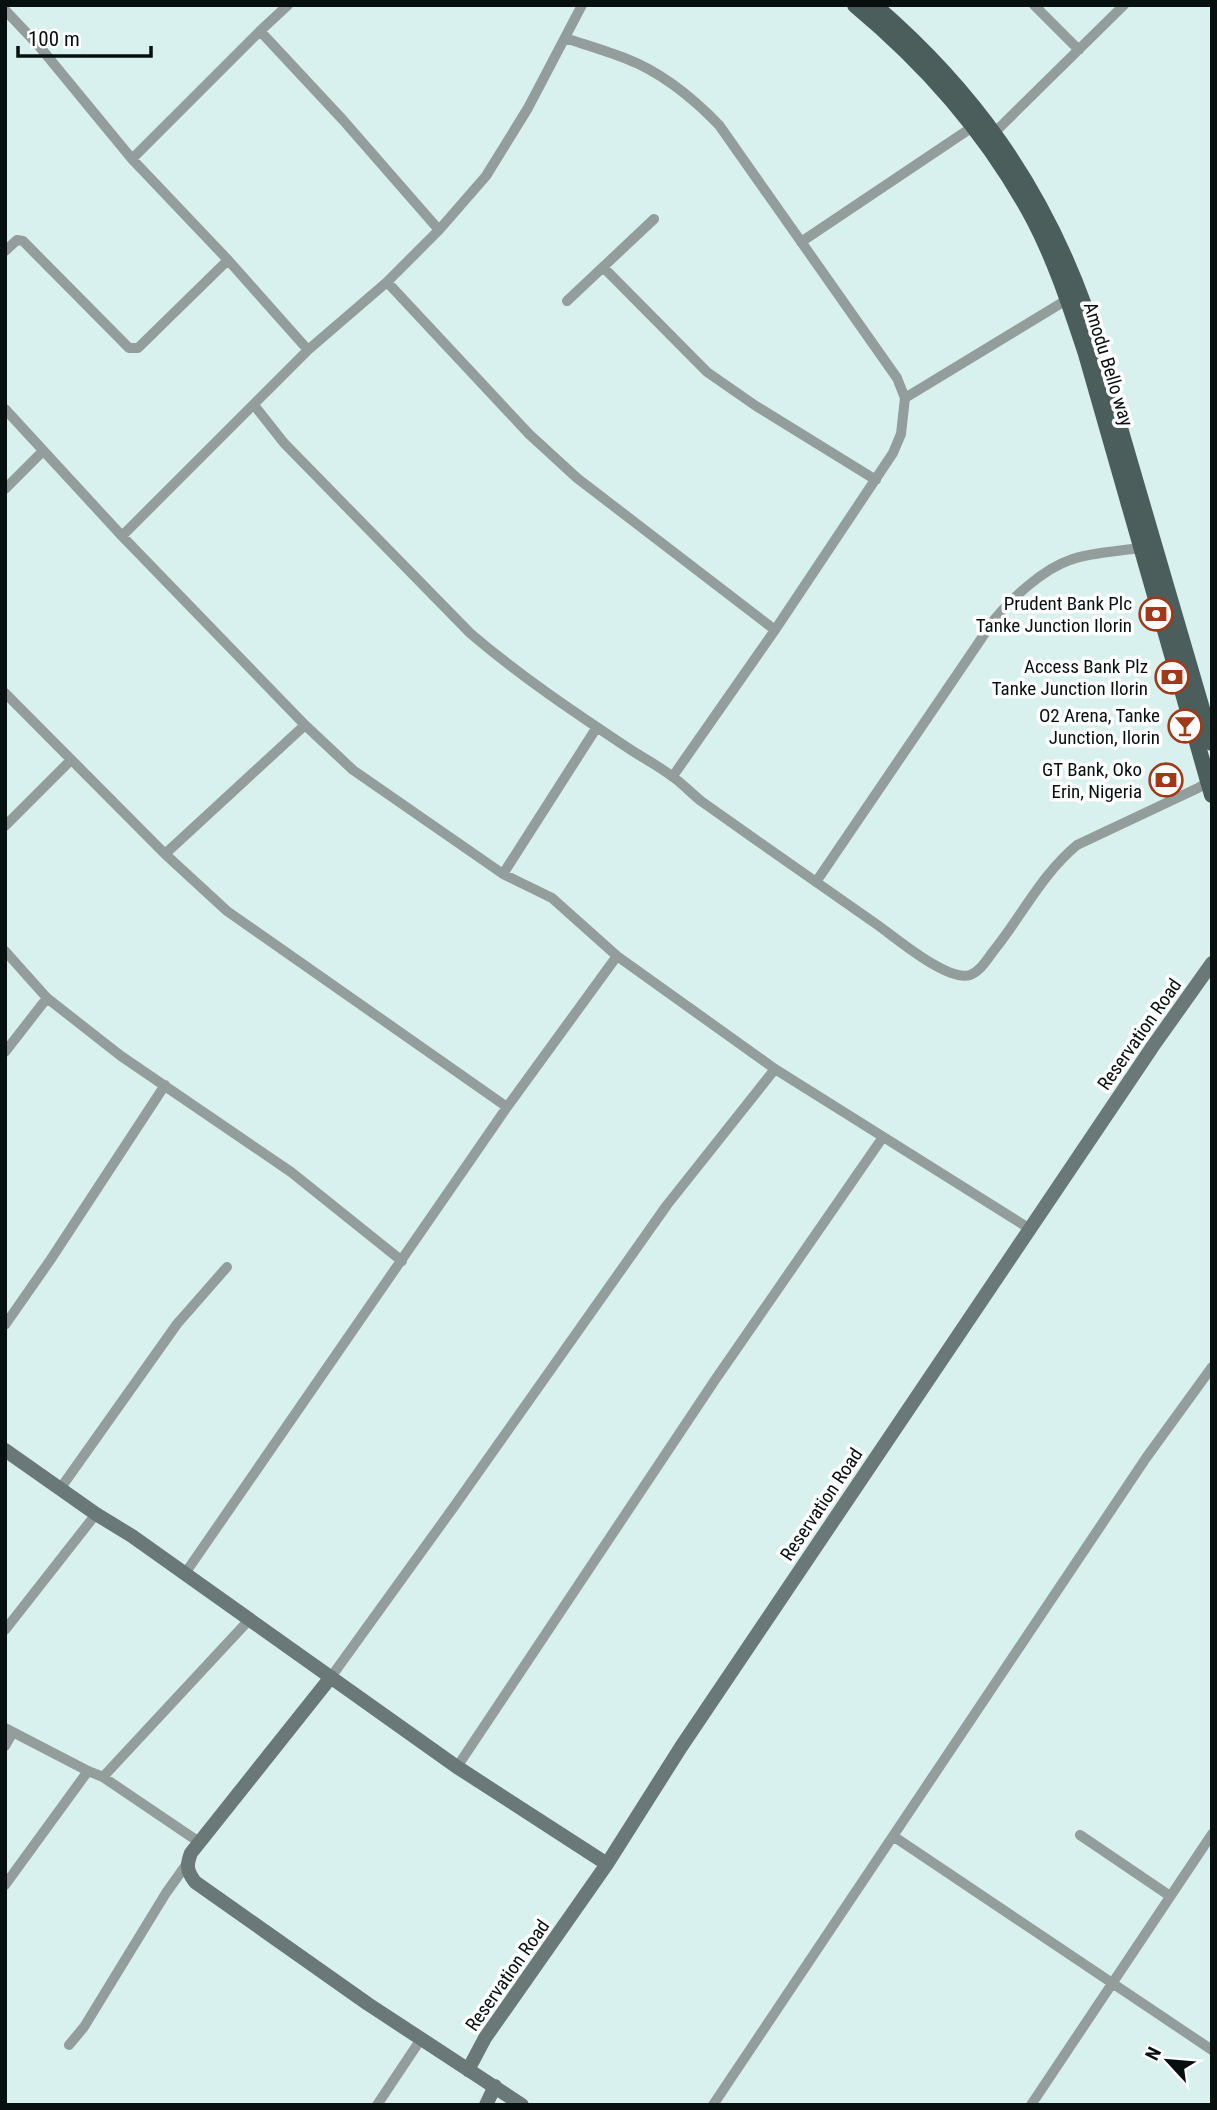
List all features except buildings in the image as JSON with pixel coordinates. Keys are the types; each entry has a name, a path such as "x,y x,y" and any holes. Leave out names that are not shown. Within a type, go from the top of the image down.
{"main road":[{"name":"Amodu Bello way","path":"855,5 939,85 974,126 1035,221 1068,299 1086,354 1209,788"},
{"name":"Amodu Bello way","path":"884,9 975,106 1016,166 1047,219 1074,275 1086,308 1212,743"}],"street":[{"path":"132,159 288,5"},
{"path":"122,536 308,350 387,282 439,230 486,176 528,108 582,5"},
{"path":"1034,5 1079,50"},
{"path":"994,133 1124,5"},
{"path":"5,10 39,46 132,159 228,260 308,350"},
{"path":"260,31 334,110 439,230"},
{"path":"565,38 628,59 662,76 695,100 719,125 897,377 905,398 901,435 893,453 775,630 673,776"},
{"path":"801,242 974,126"},
{"path":"568,301 654,219"},
{"path":"5,251 17,240 23,241 129,348 138,348 228,260"},
{"path":"603,267 707,372 756,406 876,480"},
{"path":"387,282 529,434 577,478 775,630"},
{"path":"905,398 1068,299"},
{"path":"254,405 284,443 470,633 519,673 673,776 698,798 943,970 960,976 979,970 1053,869 1077,845 1209,788"},
{"path":"5,408 122,536 305,725 353,770 503,874 552,898 617,956 775,1069 1030,1229"},
{"path":"5,489 43,451"},
{"path":"816,882 1006,605 1029,585 1069,560 1140,548"},
{"path":"5,692 165,854 227,911 507,1107"},
{"path":"165,854 305,725"},
{"path":"503,874 597,727"},
{"path":"5,826 71,760"},
{"path":"5,951 47,998 121,1056 291,1172 402,1261"},
{"path":"184,1574 507,1107 617,956"},
{"name":"Reservation Road","path":"468,2070 485,2038 607,1864 681,1747 1212,963"},
{"path":"5,1052 47,998"},
{"path":"69,2045 84,2027 191,1853 331,1677 667,1205 775,1069"},
{"path":"5,1325 165,1085"},
{"path":"457,1767 699,1403 883,1137"},
{"path":"60,1489 177,1324 227,1268"},
{"path":"713,2105 1146,1458 1212,1367"},
{"path":"8,1457 132,1536 457,1767 607,1864"},
{"path":"5,1630 96,1514"},
{"path":"103,1777 248,1620"},
{"path":"5,1745 9,1730 103,1777 200,1842"},
{"path":"5,1885 88,1771"},
{"path":"1031,2105 1212,1834"},
{"path":"1080,1835 1170,1896"},
{"path":"893,1836 1212,2050"},
{"path":"186,1865 195,1882 368,2004 495,2086 514,2103"},
{"path":"377,2105 421,2039"},
{"path":"486,2105 495,2086"}],"place":[{"name":"Prudent Bank Plc Tanke Junction Ilorin","path":"1156,614"},
{"name":"Access Bank Plz Tanke Junction Ilorin","path":"1172,677"},
{"name":"O2 Arena, Tanke Junction, Ilorin","path":"1185,726"},
{"name":"GT Bank, Oko Erin, Nigeria","path":"1166,780"}]}
